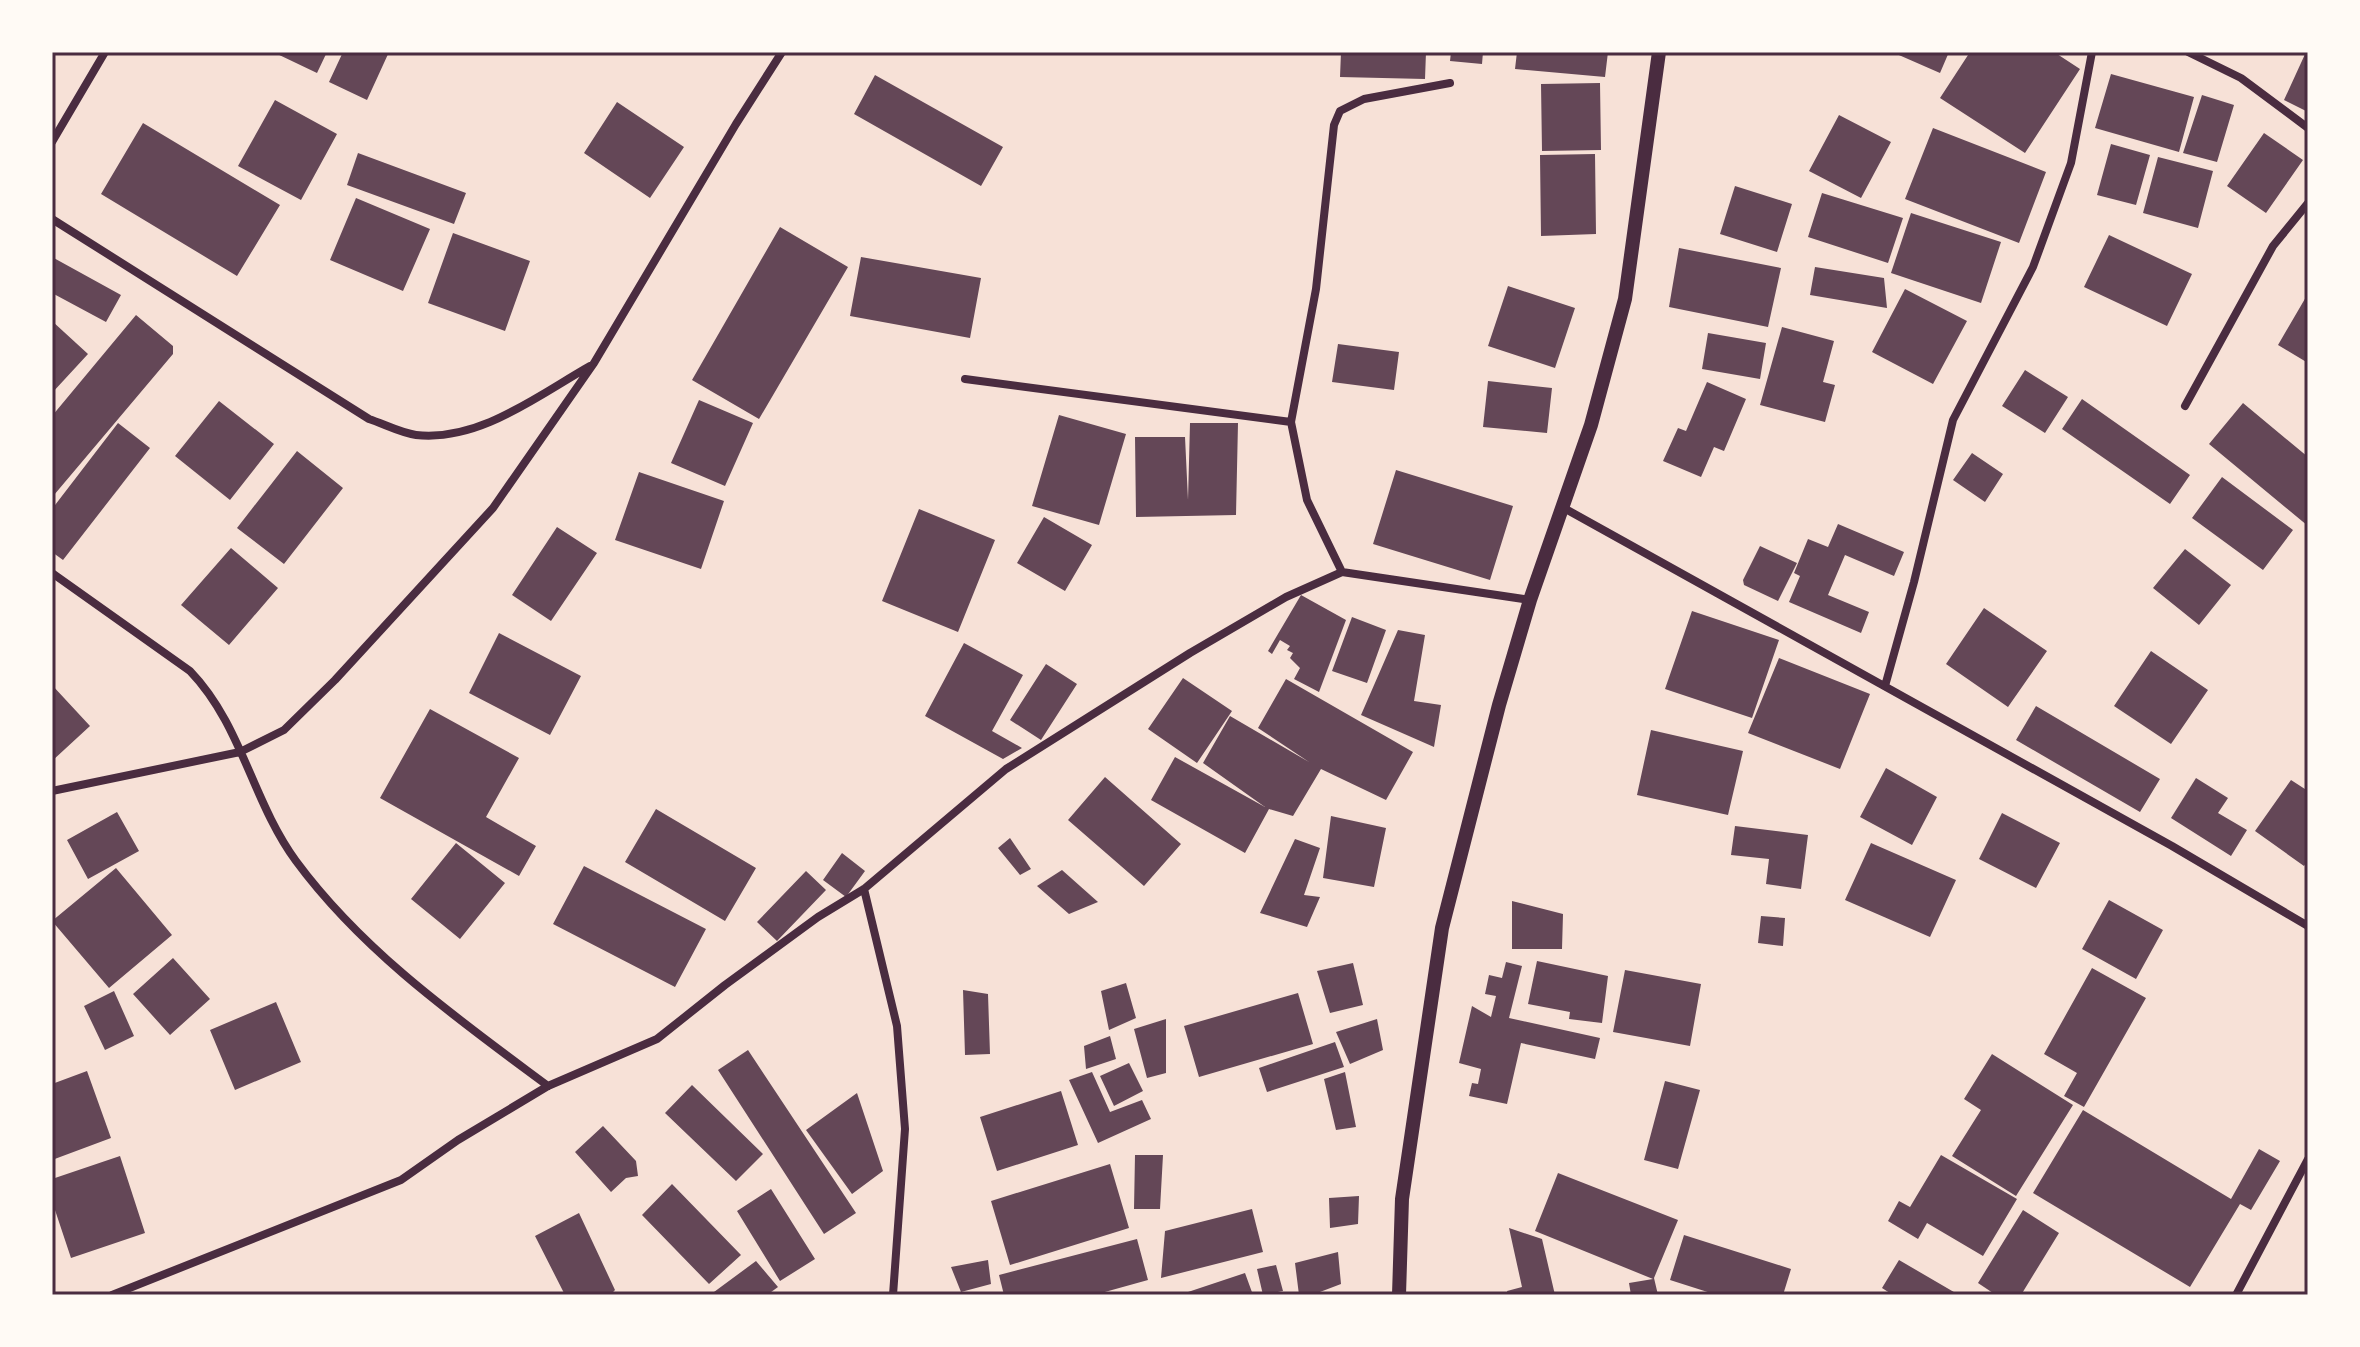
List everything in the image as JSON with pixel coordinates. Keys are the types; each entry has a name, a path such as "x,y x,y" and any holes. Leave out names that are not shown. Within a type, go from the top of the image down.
{"street":[{"path":"52,142 105,52"},
{"path":"52,791 240,752 284,730 335,680 493,508 594,363 782,52"},
{"path":"1399,1295 1402,1199 1442,928 1499,705 1530,600 1591,425 1625,299 1659,52"},
{"path":"1885,686 1953,420 2033,267 2071,163 2092,52"},
{"path":"2188,52 2241,78 2308,128"},
{"path":"1342,572 1307,500 1291,422 1316,289 1334,125 1340,111 1364,99 1450,83"},
{"path":"2185,406 2273,246 2308,203"},
{"path":"52,219 369,419 415,435 466,432 509,412 594,363"},
{"path":"965,379 1291,422"},
{"path":"1562,507 2172,846 2308,926"},
{"path":"112,1295 401,1180 458,1140 548,1086 657,1039 806,925 864,889 1006,769 1286,597 1342,572 1530,600"},
{"path":"52,573 190,671 223,712 267,814 295,860 337,910 432,1000 548,1086"},
{"path":"864,889 897,1026 905,1129 893,1295"},
{"path":"2236,1295 2308,1159"}],"building":[{"path":"273,52 327,52 317,73"},
{"path":"343,52 389,52 367,100 329,82"},
{"path":"1341,52 1426,52 1425,79 1340,77"},
{"path":"1451,52 1483,52 1482,64 1450,61"},
{"path":"1517,52 1608,52 1605,77 1515,69"},
{"path":"1892,52 1949,52 1940,73"},
{"path":"1970,52 2054,52 2080,69 2025,153 1940,98"},
{"path":"2308,52 2308,112 2284,100"},
{"path":"2111,74 2194,97 2179,152 2095,128"},
{"path":"875,75 1003,147 981,186 854,114"},
{"path":"1600,83 1601,150 1542,151 1541,84"},
{"path":"2202,95 2234,105 2217,162 2183,153"},
{"path":"275,100 337,134 301,200 238,166"},
{"path":"617,102 684,147 650,198 584,153"},
{"path":"1839,115 1891,142 1861,198 1809,171"},
{"path":"143,123 280,205 237,276 101,194"},
{"path":"1933,128 2046,172 2019,243 1905,199"},
{"path":"2264,133 2303,160 2266,213 2227,186"},
{"path":"2111,144 2150,155 2136,205 2097,195"},
{"path":"358,153 466,193 454,224 347,185"},
{"path":"1595,154 1596,234 1541,236 1540,155"},
{"path":"2158,157 2213,171 2198,228 2143,213"},
{"path":"1735,186 1792,204 1777,252 1720,234"},
{"path":"1822,193 1903,218 1888,263 1808,237"},
{"path":"356,198 430,229 403,291 330,260"},
{"path":"1911,213 2001,242 1981,303 1891,273"},
{"path":"780,227 848,267 759,419 692,380"},
{"path":"453,233 530,261 505,331 428,303"},
{"path":"2109,235 2192,274 2167,326 2084,287"},
{"path":"1679,248 1781,268 1768,327 1669,307"},
{"path":"52,257 121,295 106,322 52,293"},
{"path":"861,257 981,278 970,338 850,316"},
{"path":"1815,267 1884,278 1887,308 1810,295"},
{"path":"1508,286 1575,308 1555,368 1488,346"},
{"path":"1905,289 1967,321 1933,384 1872,352"},
{"path":"2306,297 2308,299 2308,363 2278,345"},
{"path":"136,315 173,346 173,354 54,495 52,416"},
{"path":"52,321 88,354 52,393"},
{"path":"1782,327 1834,341 1823,382 1835,385 1825,422 1760,405"},
{"path":"1708,333 1766,343 1760,379 1702,369"},
{"path":"1338,344 1399,352 1394,390 1332,382"},
{"path":"2025,370 2068,397 2045,433 2002,406"},
{"path":"1488,381 1552,388 1547,433 1483,427"},
{"path":"1707,382 1746,399 1724,451 1714,447 1701,477 1663,461 1678,428 1686,431"},
{"path":"2082,399 2190,475 2170,504 2062,429"},
{"path":"699,400 753,423 725,486 671,463"},
{"path":"219,401 274,444 230,500 175,456"},
{"path":"2243,403 2308,457 2308,526 2209,444"},
{"path":"1059,415 1126,434 1099,525 1032,506"},
{"path":"118,423 150,448 63,560 52,552 52,509"},
{"path":"1190,423 1238,423 1236,515 1136,517 1135,437 1185,437 1188,500"},
{"path":"297,451 343,488 284,564 237,528"},
{"path":"1972,453 2003,474 1985,502 1953,480"},
{"path":"1396,470 1513,506 1490,580 1373,544"},
{"path":"639,472 724,501 701,569 615,540"},
{"path":"2222,477 2293,530 2263,570 2192,518"},
{"path":"919,509 995,540 958,632 882,601"},
{"path":"1044,517 1092,545 1065,591 1017,563"},
{"path":"1838,524 1904,552 1894,576 1845,555 1828,595 1869,612 1861,633 1789,602 1800,576 1794,573 1808,539 1828,547"},
{"path":"557,527 597,553 551,621 512,595"},
{"path":"1760,546 1797,563 1778,601 1744,585 1743,580"},
{"path":"231,548 278,588 229,645 181,605"},
{"path":"2185,549 2231,585 2199,625 2153,588"},
{"path":"1301,595 1346,620 1319,692 1294,679 1300,668 1290,658 1293,653 1287,650 1290,646 1280,640 1272,654 1268,651"},
{"path":"1984,608 2047,651 2008,707 1946,664"},
{"path":"1692,611 1779,640 1752,718 1665,689"},
{"path":"1352,617 1386,630 1367,683 1332,671"},
{"path":"1398,630 1425,635 1414,701 1441,705 1434,747 1361,715"},
{"path":"499,633 581,676 550,735 469,693"},
{"path":"964,643 1023,675 992,731 1022,748 1003,759 925,716"},
{"path":"2151,651 2208,690 2171,744 2114,706"},
{"path":"1779,658 1870,694 1840,769 1748,733"},
{"path":"1046,664 1077,684 1041,740 1010,720"},
{"path":"1183,678 1232,711 1197,763 1148,729"},
{"path":"1286,679 1413,752 1386,800 1321,769 1293,816 1269,809 1245,853 1151,800 1175,757 1265,807 1203,763 1230,716 1309,762 1258,728"},
{"path":"52,685 90,726 52,761"},
{"path":"2036,706 2160,779 2140,812 2016,740"},
{"path":"430,709 519,758 486,817 536,846 519,876 380,798"},
{"path":"1651,730 1743,751 1728,815 1637,795"},
{"path":"1886,768 1937,797 1912,845 1860,817"},
{"path":"1105,777 1181,844 1144,886 1068,820"},
{"path":"2196,778 2228,798 2218,813 2247,830 2231,856 2171,818"},
{"path":"2291,780 2308,791 2308,860 2304,866 2255,831"},
{"path":"656,809 756,868 725,921 625,862"},
{"path":"117,812 139,851 88,879 67,840"},
{"path":"2002,813 2060,843 2036,888 1979,859"},
{"path":"1331,816 1386,828 1374,887 1323,878"},
{"path":"1735,826 1808,835 1801,889 1766,884 1769,859 1731,855"},
{"path":"1010,838 1031,869 1020,875 998,848"},
{"path":"1295,839 1320,848 1304,895 1320,897 1307,927 1260,913"},
{"path":"456,843 505,883 460,939 411,899"},
{"path":"1871,843 1956,880 1930,937 1845,900"},
{"path":"842,853 865,871 846,897 823,880"},
{"path":"584,866 706,929 675,987 553,924"},
{"path":"116,868 172,935 109,988 52,921"},
{"path":"1062,870 1098,902 1069,914 1037,886"},
{"path":"806,871 826,890 777,941 757,922"},
{"path":"2109,900 2163,930 2136,979 2082,949"},
{"path":"1512,901 1563,914 1562,949 1512,949"},
{"path":"1761,916 1785,918 1783,946 1758,943"},
{"path":"173,958 210,999 170,1035 133,994"},
{"path":"1537,961 1608,976 1602,1023 1569,1019 1570,1012 1528,1004"},
{"path":"1506,962 1522,966 1509,1018 1600,1038 1595,1059 1521,1043 1507,1104 1469,1096 1472,1083 1478,1084 1481,1069 1459,1063 1472,1006 1491,1017 1496,996 1485,994 1489,975 1502,978"},
{"path":"1353,963 1363,1005 1330,1013 1317,971"},
{"path":"2092,968 2146,998 2084,1107 2064,1096 2077,1073 2044,1054"},
{"path":"1625,970 1701,984 1690,1046 1613,1032"},
{"path":"1126,983 1136,1018 1109,1030 1101,991"},
{"path":"963,990 988,994 990,1054 965,1055"},
{"path":"114,991 134,1036 105,1050 84,1006"},
{"path":"1298,993 1313,1044 1199,1077 1184,1026"},
{"path":"276,1002 301,1062 235,1090 210,1030"},
{"path":"1166,1019 1166,1073 1147,1078 1134,1029"},
{"path":"1377,1019 1383,1050 1350,1064 1336,1032"},
{"path":"1110,1036 1116,1059 1086,1069 1084,1046"},
{"path":"1335,1042 1344,1067 1267,1092 1259,1068"},
{"path":"748,1050 856,1213 824,1234 718,1070"},
{"path":"1992,1054 2073,1105 2016,1196 1952,1156 1981,1110 1964,1099"},
{"path":"1129,1063 1143,1091 1114,1106 1100,1076"},
{"path":"87,1071 111,1138 52,1160 52,1084"},
{"path":"1092,1072 1110,1112 1142,1100 1151,1119 1098,1143 1069,1080"},
{"path":"1345,1072 1356,1127 1336,1130 1324,1079"},
{"path":"1665,1081 1700,1090 1678,1169 1644,1160"},
{"path":"692,1085 763,1154 736,1181 665,1113"},
{"path":"1061,1091 1078,1145 997,1171 980,1117"},
{"path":"857,1093 883,1171 852,1194 806,1130"},
{"path":"2083,1110 2231,1199 2259,1149 2280,1161 2251,1210 2240,1204 2190,1287 2033,1193"},
{"path":"603,1126 636,1161 638,1176 626,1178 611,1192 575,1152"},
{"path":"1135,1155 1163,1155 1160,1209 1134,1209"},
{"path":"1941,1155 2017,1199 1983,1256 1927,1223 1918,1239 1888,1221 1899,1201 1910,1207"},
{"path":"120,1156 145,1233 71,1258 52,1201 52,1179"},
{"path":"1110,1164 1129,1228 1010,1265 991,1201"},
{"path":"1558,1173 1678,1220 1654,1278 1658,1295 1631,1295 1629,1283 1653,1279 1535,1231"},
{"path":"672,1184 741,1255 709,1284 642,1215"},
{"path":"771,1189 815,1259 780,1281 737,1211"},
{"path":"1359,1196 1358,1224 1330,1228 1329,1198"},
{"path":"1252,1209 1263,1252 1161,1278 1165,1231"},
{"path":"2023,1210 2059,1233 2021,1295 1996,1295 1978,1283"},
{"path":"579,1213 615,1290 610,1295 565,1295 535,1236"},
{"path":"1509,1228 1542,1239 1555,1295 1508,1295 1507,1291 1522,1287"},
{"path":"1684,1235 1791,1269 1783,1295 1717,1295 1670,1280"},
{"path":"1137,1239 1148,1280 1094,1295 1004,1295 999,1275"},
{"path":"1338,1252 1341,1284 1312,1295 1299,1295 1295,1263"},
{"path":"988,1260 991,1284 961,1292 951,1267"},
{"path":"1899,1260 1959,1295 1893,1295 1882,1288"},
{"path":"756,1261 778,1287 767,1295 717,1295 714,1292"},
{"path":"1276,1265 1283,1291 1263,1295 1257,1269"},
{"path":"1245,1273 1253,1295 1182,1295 1182,1294"}]}
